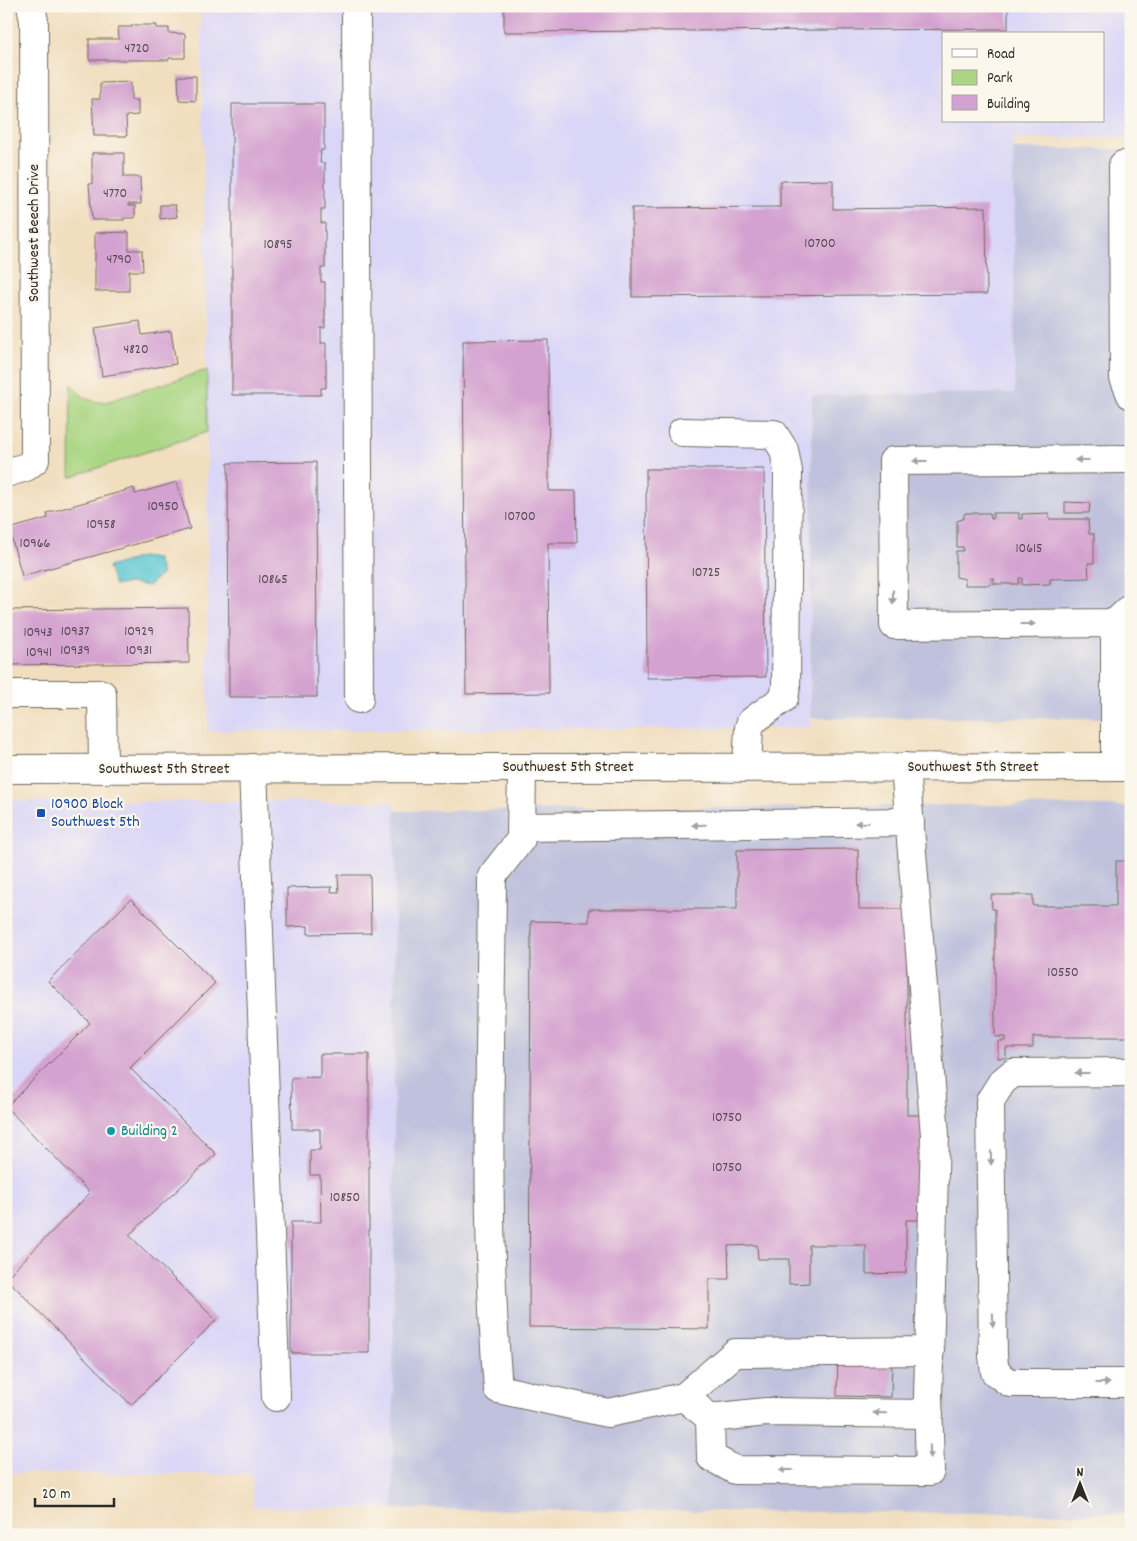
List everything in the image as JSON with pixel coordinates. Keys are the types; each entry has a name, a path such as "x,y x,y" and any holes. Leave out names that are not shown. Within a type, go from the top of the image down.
{"street":[{"name":"Southwest Beech Drive","path":"6,473 26,467 35,460 34,21 31,6"},
{"path":"356,6 359,699"},
{"path":"1123,165 1124,378 1131,395"},
{"path":"682,432 774,434 784,450 788,471 786,688 784,698 751,722 749,728 748,767"},
{"path":"1123,767 1123,616 894,625 893,461 1131,460"},
{"path":"6,694 102,694 103,769"},
{"path":"710,1418 711,1457 735,1470 930,1471 929,1414 935,1135 906,767"},
{"name":"Southwest 5th Street","path":"6,769 1123,767"},
{"path":"253,768 276,1397"},
{"path":"522,768 521,839 492,876 490,1179 493,1334 498,1389 608,1413 684,1397 735,1353 930,1351"},
{"path":"522,827 910,822"},
{"path":"1131,1072 1013,1073 1002,1082 990,1101 993,1356 995,1372 1010,1383 1131,1383"},
{"path":"684,1397 710,1418 766,1412 929,1414"}],"shaded area":[{"path":"201,6 1131,6 1131,137 1013,139 1015,393 812,395 810,728 208,731 207,370"},
{"path":"1013,149 1131,149 1131,718 810,718 812,395 1015,393"},
{"path":"6,801 395,802 393,1509 253,1507 252,1474 6,1473"},
{"path":"961,805 1131,806 1131,1514 393,1509 395,811"}],"green space":[{"path":"207,370 207,432 70,477 71,384 86,398 106,402"}],"water":[{"path":"141,557 157,559 162,574 148,586 129,583 115,586 108,567"}],"building":[{"path":"180,6 197,6 196,11 181,12"},
{"path":"504,6 1008,6 1008,29 504,32"},
{"path":"132,25 157,25 156,28 169,28 169,33 185,34 185,58 169,58 169,60 89,60 89,39 119,39 118,27 132,27"},
{"path":"178,76 196,76 196,101 179,100"},
{"path":"131,82 131,100 138,100 138,115 126,116 127,136 94,136 92,99 100,99 100,83"},
{"path":"232,104 324,104 324,150 321,150 320,163 325,163 325,209 321,209 321,223 325,223 325,268 321,268 321,282 325,282 325,328 321,328 321,343 326,343 326,388 321,388 321,395 232,395"},
{"path":"92,153 124,153 124,177 140,177 141,204 128,204 128,206 135,206 135,218 92,220 89,184 92,184"},
{"path":"833,180 833,209 986,207 987,294 632,297 632,208 780,207 780,181"},
{"path":"160,205 175,205 177,217 160,219"},
{"path":"129,232 129,250 142,250 143,271 129,271 129,291 95,291 95,233"},
{"path":"140,321 142,335 171,331 176,364 102,376 95,328"},
{"path":"548,340 549,491 576,491 577,543 548,543 549,693 466,694 463,341"},
{"path":"316,462 317,697 229,697 228,463"},
{"path":"646,469 764,469 766,677 647,678"},
{"path":"177,482 190,529 22,576 9,529 48,518 47,513 134,488 135,494"},
{"path":"1065,502 1090,503 1089,513 1065,513"},
{"path":"965,513 990,513 991,519 993,519 993,513 1019,513 1019,519 1022,519 1022,514 1049,513 1049,519 1088,519 1089,534 1094,534 1094,563 1088,563 1089,578 1050,579 1050,584 1022,585 1022,578 1019,578 1019,584 994,584 994,578 991,578 991,585 965,585 965,579 956,577 956,551 963,551 963,547 957,547 957,521 963,519"},
{"path":"188,608 189,663 6,665 6,610"},
{"path":"858,849 859,909 907,909 907,1115 924,1115 924,1220 906,1220 906,1273 866,1274 866,1245 809,1245 809,1283 789,1284 789,1259 758,1259 757,1245 728,1246 729,1279 709,1279 709,1329 529,1327 531,921 589,922 589,909 737,909 737,850"},
{"path":"1116,861 1131,861 1131,1037 1033,1037 1033,1048 1006,1048 1006,1058 998,1058 998,1041 1005,1041 1005,1037 995,1037 995,909 992,909 991,895 1033,895 1033,906 1116,906"},
{"path":"338,875 370,875 371,933 308,934 308,926 287,927 287,888 332,887 331,892 339,892"},
{"name":"Building 2","path":"131,899 215,983 130,1068 216,1154 129,1235 216,1320 131,1405 6,1278 90,1193 6,1107 90,1023 48,981"},
{"path":"320,1054 369,1054 369,1353 291,1353 291,1222 321,1222 320,1175 310,1175 310,1150 320,1150 320,1129 292,1129 291,1078 320,1077"},
{"path":"838,1359 892,1360 891,1397 837,1396"}],"place":[{"name":"10900 Block Southwest 5th","path":"41,813"},
{"name":"Building 2","path":"111,1131"}]}
